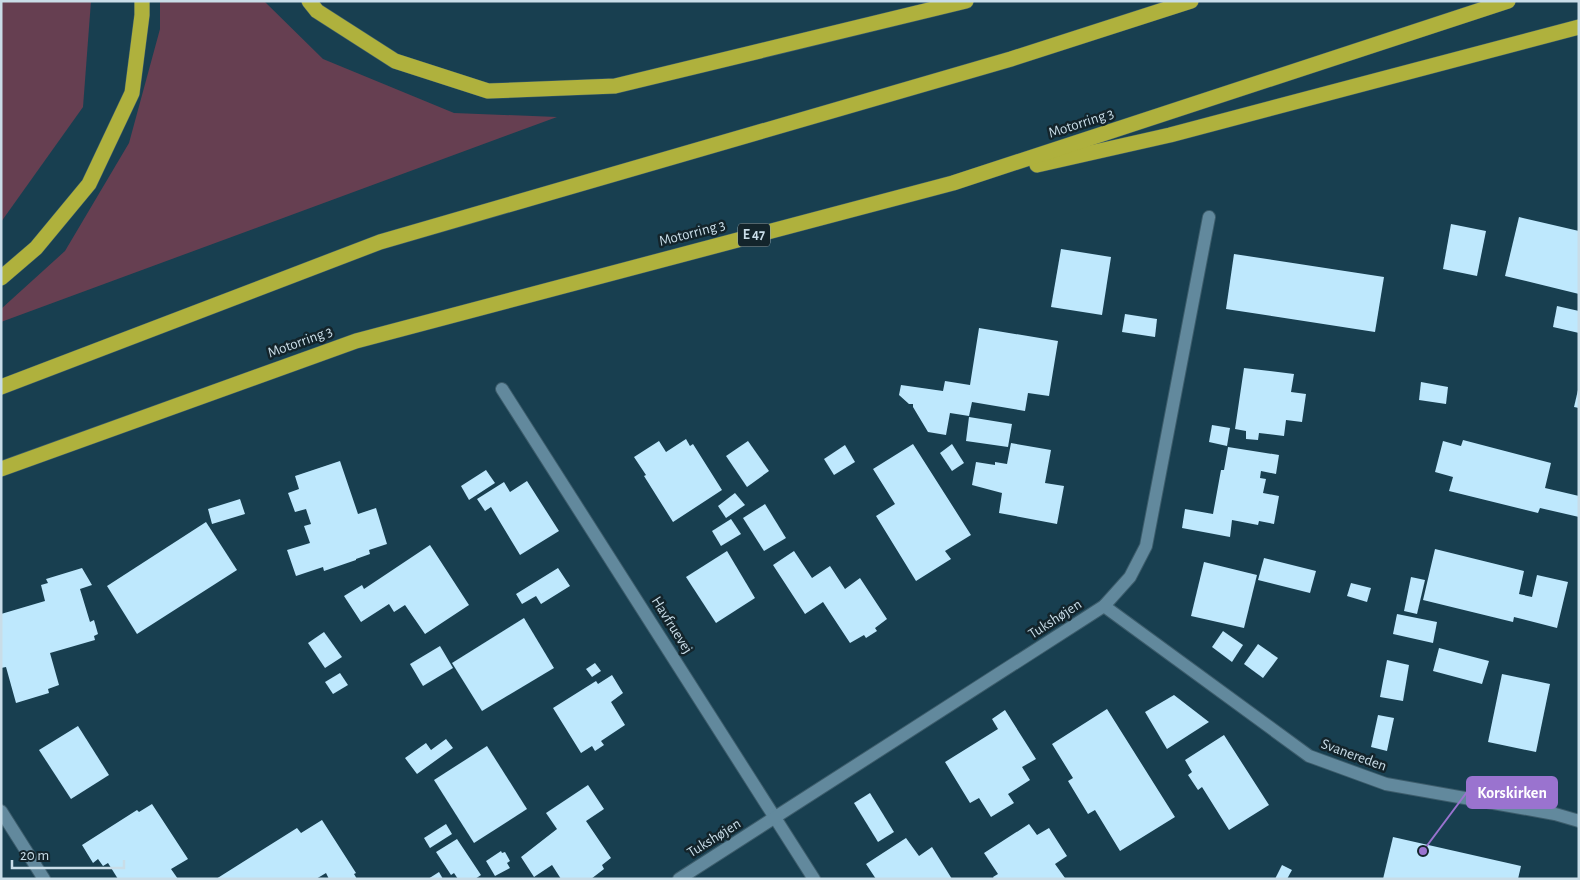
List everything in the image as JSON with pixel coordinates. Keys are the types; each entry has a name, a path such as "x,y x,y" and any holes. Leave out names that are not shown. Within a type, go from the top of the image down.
{"highway":[{"path":"1,278 36,248 89,184 132,93 142,15 142,1"},
{"path":"308,1 317,11 395,61 488,91 615,86 966,1"},
{"path":"1,387 380,242 1011,59 1191,1"},
{"name":"Motorring 3","path":"1,469 356,341 953,183 1508,1"},
{"path":"953,183 1170,135 1579,27"}],"street":[{"name":"Tukshøjen","path":"679,879 1104,606 1130,577 1146,546 1209,217"},
{"name":"Havfruevej","path":"502,388 814,879"},
{"name":"Svanereden","path":"1104,606 1309,756 1386,784 1555,814 1579,821"},
{"path":"1,811 44,879"}],"shaded area":[{"path":"1,1 91,1 83,107 1,222"},
{"path":"160,1 264,1 323,59 454,113 557,117 1,322 1,309 65,251 129,143 160,29"}],"building":[{"path":"1519,217 1579,231 1579,294 1505,276"},
{"path":"1451,224 1486,231 1477,276 1443,269"},
{"path":"1061,249 1111,257 1102,315 1051,307"},
{"path":"1234,254 1384,277 1375,332 1226,309"},
{"path":"1557,306 1579,311 1579,333 1553,327"},
{"path":"1125,314 1157,319 1155,337 1122,332"},
{"path":"979,328 1058,341 1049,396 1028,393 1025,411 972,402 969,416 950,413 946,435 928,432 913,404 909,404 899,395 901,385 943,391 945,381 970,385"},
{"path":"1244,368 1294,374 1291,392 1306,394 1302,422 1286,420 1284,436 1259,433 1258,440 1246,439 1246,431 1235,429"},
{"path":"1421,382 1448,387 1446,404 1419,400"},
{"path":"1579,390 1579,408 1574,407"},
{"path":"969,417 1012,424 1008,447 966,441"},
{"path":"1212,425 1230,428 1227,446 1209,442"},
{"path":"686,439 690,446 693,444 722,490 673,522 634,457 659,441 666,452"},
{"path":"1463,440 1551,463 1545,488 1579,496 1579,517 1540,508 1538,513 1449,491 1453,477 1435,472 1443,441 1461,446"},
{"path":"748,441 769,471 747,487 726,456"},
{"path":"1011,443 1051,450 1045,483 1064,486 1057,524 999,513 1002,493 972,485 976,462 995,465 995,462 1007,464"},
{"path":"913,444 971,535 945,551 951,559 916,581 876,516 895,504 873,469"},
{"path":"952,444 964,463 952,471 940,453"},
{"path":"845,445 855,462 834,475 824,459"},
{"path":"1228,447 1279,455 1276,474 1261,471 1260,478 1266,479 1263,493 1279,496 1274,524 1259,521 1258,525 1232,520 1230,537 1182,528 1185,509 1213,514 1221,470 1224,470"},
{"path":"340,461 358,514 376,508 387,544 369,550 370,554 356,560 324,571 323,567 296,576 287,550 310,543 304,526 311,524 306,509 295,512 288,493 299,489 295,476"},
{"path":"486,470 495,483 469,500 461,486"},
{"path":"527,481 559,531 520,555 491,507 485,511 477,499 504,482 510,492"},
{"path":"735,493 745,505 726,518 718,506"},
{"path":"240,499 245,514 212,524 208,509"},
{"path":"765,504 786,538 764,551 743,518"},
{"path":"731,519 741,534 721,546 712,531"},
{"path":"206,522 237,570 137,634 107,586"},
{"path":"430,545 469,605 425,634 405,605 394,612 389,604 361,622 344,596 362,585 364,589"},
{"path":"1435,549 1524,571 1519,594 1532,597 1537,575 1568,582 1557,628 1514,617 1513,622 1423,600"},
{"path":"727,551 755,598 716,623 686,577"},
{"path":"794,551 812,578 830,566 845,589 860,578 887,619 875,628 877,631 866,638 864,635 850,643 823,602 805,614 773,565"},
{"path":"1264,558 1316,571 1310,593 1258,580"},
{"path":"1204,562 1257,575 1244,628 1191,616"},
{"path":"82,568 92,585 80,589 90,622 94,620 98,634 94,636 95,640 50,653 59,685 48,689 49,693 16,703 6,667 1,668 1,614 45,601 41,585 48,583 46,579"},
{"path":"558,568 570,586 541,604 536,596 522,604 516,594"},
{"path":"1411,577 1425,580 1417,614 1404,611"},
{"path":"1351,583 1371,588 1367,602 1347,596"},
{"path":"1397,614 1437,622 1433,643 1393,634"},
{"path":"524,618 554,668 482,711 452,663"},
{"path":"1223,631 1243,645 1232,662 1212,647"},
{"path":"324,632 342,657 325,668 308,643"},
{"path":"1258,644 1278,658 1263,678 1244,664"},
{"path":"440,646 453,668 423,686 410,664"},
{"path":"1439,648 1489,661 1482,684 1433,671"},
{"path":"1387,660 1409,665 1403,701 1380,697"},
{"path":"595,663 601,671 592,677 586,669"},
{"path":"340,673 348,685 333,694 325,682"},
{"path":"1502,674 1550,684 1536,752 1488,742"},
{"path":"612,675 623,693 611,702 625,725 601,741 604,745 595,751 592,746 581,753 553,708 596,681 598,684"},
{"path":"1174,695 1209,722 1167,749 1145,712"},
{"path":"1107,709 1175,817 1120,851 1095,810 1088,814 1068,781 1073,778 1052,744"},
{"path":"1005,710 1036,759 1022,767 1030,780 1008,794 1014,803 991,817 979,798 970,803 945,762 998,729 992,719"},
{"path":"1378,715 1394,718 1387,751 1371,747"},
{"path":"78,726 109,775 71,799 39,750"},
{"path":"1224,735 1269,805 1229,830 1202,787 1198,790 1188,775 1192,772 1185,760"},
{"path":"446,739 453,748 417,774 405,758 426,743 431,750"},
{"path":"487,746 527,809 474,843 434,780"},
{"path":"588,785 604,809 586,821 611,858 602,865 604,869 591,879 561,879 552,865 534,877 521,857 557,829 546,813"},
{"path":"870,793 894,832 878,842 854,803"},
{"path":"152,804 188,859 171,869 178,879 118,879 108,863 103,866 98,859 93,863 82,845 137,810 139,812"},
{"path":"322,820 356,873 354,874 357,879 329,879 326,873 316,879 216,879 297,828 301,833"},
{"path":"446,824 452,834 430,848 424,838"},
{"path":"1029,824 1037,835 1049,828 1067,856 1055,864 1065,878 994,879 993,877 998,874 984,853"},
{"path":"1393,837 1521,866 1518,879 1383,879"},
{"path":"906,838 919,856 932,847 952,879 876,879 866,864"},
{"path":"457,839 481,875 475,879 458,879 454,873 451,875 436,852"},
{"path":"501,851 502,853 505,852 510,861 507,863 510,868 495,876 486,861"},
{"path":"1282,865 1292,870 1287,879 1275,879"},
{"path":"439,872 443,879 428,879"}],"place":[{"name":"Korskirken","path":"1423,851"}]}
